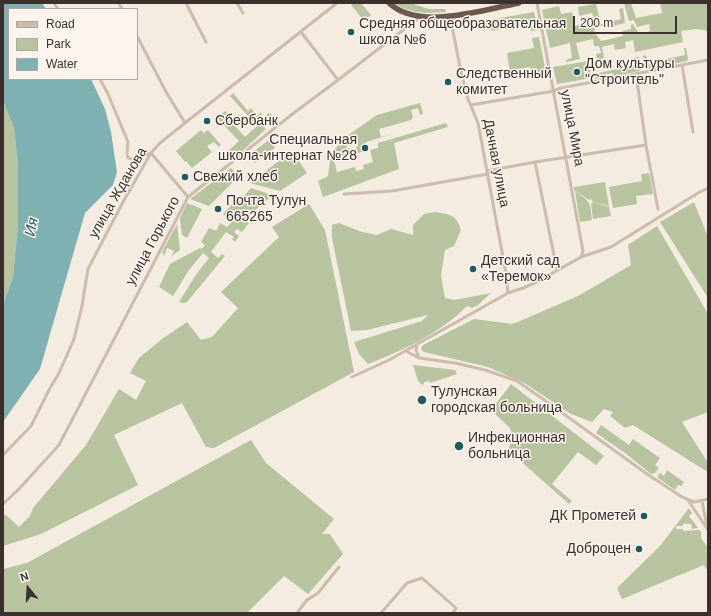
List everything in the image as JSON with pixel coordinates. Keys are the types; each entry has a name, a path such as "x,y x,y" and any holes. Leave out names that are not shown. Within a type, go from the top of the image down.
{"highway":[{"path":"388,3 401,12 420,17 450,16 518,3"}],"street":[{"path":"186,3 206,42"},
{"path":"237,3 243,13"},
{"name":"улица Жданова","path":"3,455 32,426 59,373 74,339 82,306 88,269 123,202 151,153 160,143 337,3"},
{"name":"улица Мира","path":"537,3 583,250 581,257"},
{"name":"Дачная улица","path":"450,16 468,99 478,123 488,172 508,293"},
{"name":"улица Горького","path":"3,504 18,490 59,445 188,197 295,112 420,17"},
{"path":"301,32 338,80"},
{"path":"138,38 165,90 185,123"},
{"path":"471,105 554,92 561,88 708,60"},
{"path":"682,65 693,132"},
{"path":"636,74 646,144 658,209"},
{"path":"101,80 128,142 128,158 132,159 151,153 188,197"},
{"path":"344,194 392,191 535,162 646,144"},
{"path":"535,162 557,270"},
{"path":"352,377 406,351 508,293 537,282 581,257 611,247 708,188"},
{"path":"418,344 416,350 419,358"},
{"path":"406,351 419,358 455,363 485,370 517,381 647,474 687,499 694,502 708,499"},
{"path":"687,499 708,529"},
{"path":"702,501 708,529"},
{"path":"297,613 307,600 318,593 340,567"},
{"path":"381,613 407,583 422,578 456,608 453,613"}],"green space":[{"path":"354,3 361,3 371,15 364,21 351,5"},
{"path":"393,3 410,3 429,9 445,9 446,12 432,13 412,11"},
{"path":"624,3 631,3 636,18 662,13 660,3 708,3 708,31 697,29 681,31 683,42 635,52 633,40 625,42 626,48 615,50 614,44 602,47 604,58 597,60 596,54 601,53 599,46 594,46 593,39 576,43 580,59 566,62 566,60 572,58 570,43 550,48 542,10 559,6 561,14 572,12 575,26 595,24 592,13 579,16 578,7 596,4 601,24 621,19 619,9 623,8 625,23 609,27 608,25 594,27 595,33 601,41 623,36 622,31 631,29 631,25 633,24 639,34 650,31 649,24 637,27 634,20 629,21"},
{"path":"534,12 538,30 531,31 529,24 491,31 489,20"},
{"path":"539,37 546,73 533,76 530,67 513,70 514,76 509,77 508,72 510,72 507,53 534,48 532,38"},
{"path":"684,48 686,48 687,61 648,69 646,68 643,56 646,55 648,63 685,55"},
{"path":"639,57 641,68 639,71 615,76 612,73 605,75 603,78 597,79 595,77 594,74 635,65 633,58"},
{"path":"588,61 592,78 557,84 553,67"},
{"path":"233,93 248,111 251,108 257,116 261,112 262,114 258,118 259,120 269,113 277,119 275,121 269,116 261,123 266,129 240,153 232,156 228,151 239,141 217,118 225,111 229,115 227,117 245,137 257,126 230,96"},
{"path":"3,101 14,128 18,164 18,224 13,277 3,305"},
{"name":"Специальная школа-интернат №28","path":"420,103 423,114 420,115 418,108 411,110 413,117 411,120 379,129 381,137 393,134 366,142 366,150 358,153 356,147 358,146 356,136 345,139 347,149 350,148 351,155 334,160 337,172 355,167 356,171 364,169 363,165 373,162 370,150 378,148 378,143 446,123 448,127 394,143 399,169 323,197 318,181 328,176 331,154 344,138 377,115"},
{"path":"201,130 204,133 208,130 221,145 219,147 214,142 207,146 212,152 192,168 176,151"},
{"path":"269,140 275,148 255,163 250,157 255,152 254,151"},
{"path":"292,151 307,173 280,191 250,183"},
{"path":"231,168 239,176 209,206 190,199"},
{"path":"649,173 653,194 636,196 637,204 613,208 609,187 642,181 641,174"},
{"path":"605,182 609,206 593,202 591,199 589,200 574,190 574,187"},
{"path":"251,188 278,197 275,200 269,198 245,219 249,223 242,232 237,229 234,232 239,236 235,242 232,239 234,237 226,232 211,252 218,258 222,254 225,256 187,302 179,302 197,273 209,258 203,253 189,270 173,296 159,287 170,264 200,248 202,249 205,245 201,242 209,228 216,231 220,223 227,227 232,222 223,214 240,196 243,197"},
{"path":"575,191 590,205 592,220 580,222"},
{"path":"593,202 609,207 611,216 593,219 591,204"},
{"path":"694,202 708,237 708,298 660,222"},
{"path":"187,203 202,209 187,238 182,235 180,218"},
{"path":"309,204 325,230 354,372 214,448 206,447 182,403 114,435 138,485 41,534 3,546 3,517 5,514 19,527 30,516 33,508 86,445 119,389 136,400 146,381 130,373 139,358 162,339 187,322 201,340 212,337 238,308 221,292 279,237 272,227"},
{"path":"435,212 455,218 461,230 454,246 445,250 441,275 445,298 454,300 491,293 478,305 472,308 467,306 446,324 421,340 368,364 359,354 354,342 422,321 428,315 367,330 351,331 332,238 332,225 339,223 362,232 377,235 391,229 413,235 413,225 424,214"},
{"path":"177,224 180,250 171,256 174,251 167,248 164,256 162,252"},
{"path":"657,226 708,314 708,412 682,422 708,463 708,469 706,471 633,425 625,428 610,416 613,412 604,409 592,422 571,414 526,384 488,367 424,352 421,349 423,345 474,319 513,324 578,296 631,265 628,245"},
{"path":"413,365 455,370 457,374 430,383 429,381 424,382 422,385 418,381"},
{"path":"511,384 604,456 596,465 578,452 552,484 572,501 569,504 508,450 513,438 510,428 491,410"},
{"path":"601,425 629,445 633,439 660,458 655,465 659,468 655,473 651,474 625,453 596,433"},
{"path":"251,440 266,463 334,519 322,534 330,534 343,554 308,594 284,576 247,613 3,613 3,569 27,563"},
{"path":"667,470 684,482 681,486 678,485 675,490 657,477 660,473 664,476"},
{"path":"689,508 692,513 689,516 698,528 692,529 691,524 684,524 691,520 683,524 683,526 676,526 676,529 683,529 683,531 699,530 701,532 701,538 708,548 706,551 708,555 708,568 706,569 704,565 622,599 617,588 660,546"}],"water":[{"name":"Ия","path":"3,3 42,3 45,8 8,8 8,80 91,80 105,109 111,132 117,172 113,185 85,213 40,369 3,422 3,305 13,277 18,224 18,164 14,128 3,101"}],"place":[{"name":"Средняя общеобразовательная школа №6","path":"351,32"},
{"name":"Дом культуры \"Строитель\"","path":"577,72"},
{"name":"Следственный комитет","path":"448,82"},
{"name":"Сбербанк","path":"207,121"},
{"name":"Специальная школа-интернат №28","path":"365,148"},
{"name":"Свежий хлеб","path":"185,177"},
{"name":"Почта Тулун 665265","path":"218,209"},
{"name":"Детский сад «Теремок»","path":"473,269"},
{"name":"Тулунская городская больница","path":"422,400"},
{"name":"Инфекционная больница","path":"459,446"},
{"name":"ДК Прометей","path":"644,516"},
{"name":"Доброцен","path":"639,549"}]}
